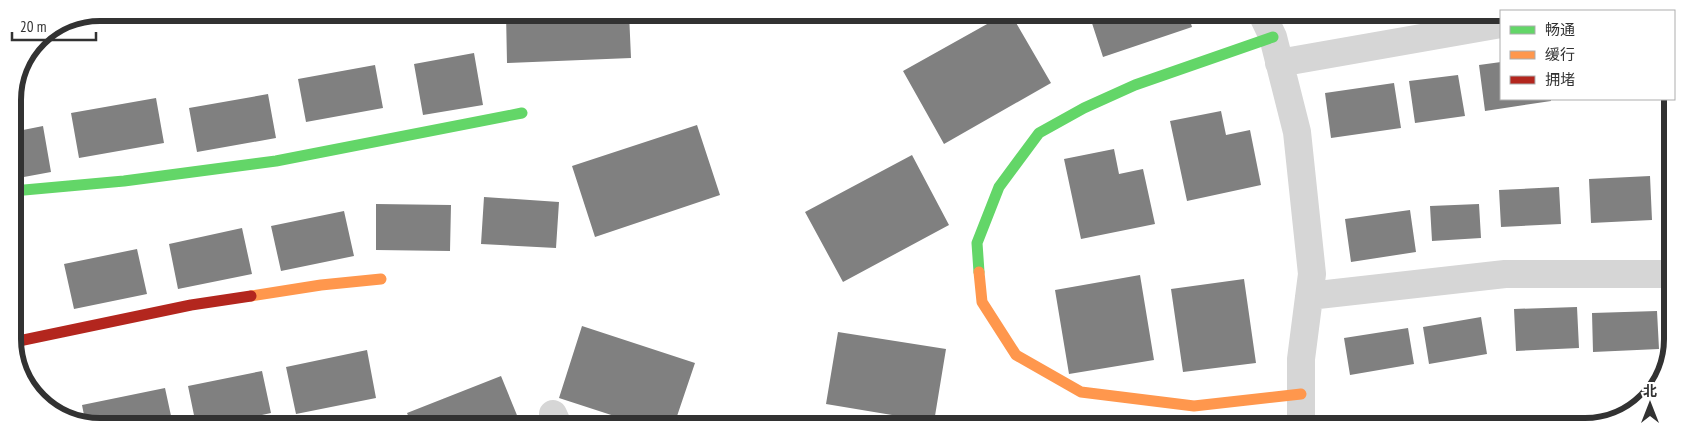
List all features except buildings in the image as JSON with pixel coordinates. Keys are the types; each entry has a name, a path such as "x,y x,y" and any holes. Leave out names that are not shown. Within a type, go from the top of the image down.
{"street":[{"path":"1301,394 1194,406 1081,392 1016,355 982,302 977,243 999,187 1039,133 1084,108 1135,85 1271,38 1500,24"},
{"path":"1271,38 1297,132 1312,274 1301,359 1301,418"},
{"path":"21,190 124,181 276,161 522,113"},
{"path":"1309,296 1504,274 1664,274"},
{"path":"21,340 191,305 321,285 381,279"}],"traffic: fast":[{"path":"979,272 977,243 999,187 1039,133 1084,108 1135,85 1273,37"},
{"path":"21,190 124,181 276,161 522,113"}],"traffic: slow":[{"path":"979,272 982,302 1016,355 1081,392 1194,406 1301,394"},
{"path":"251,296 321,285 381,279"}],"traffic: jam":[{"path":"21,340 191,305 251,296"}]}
